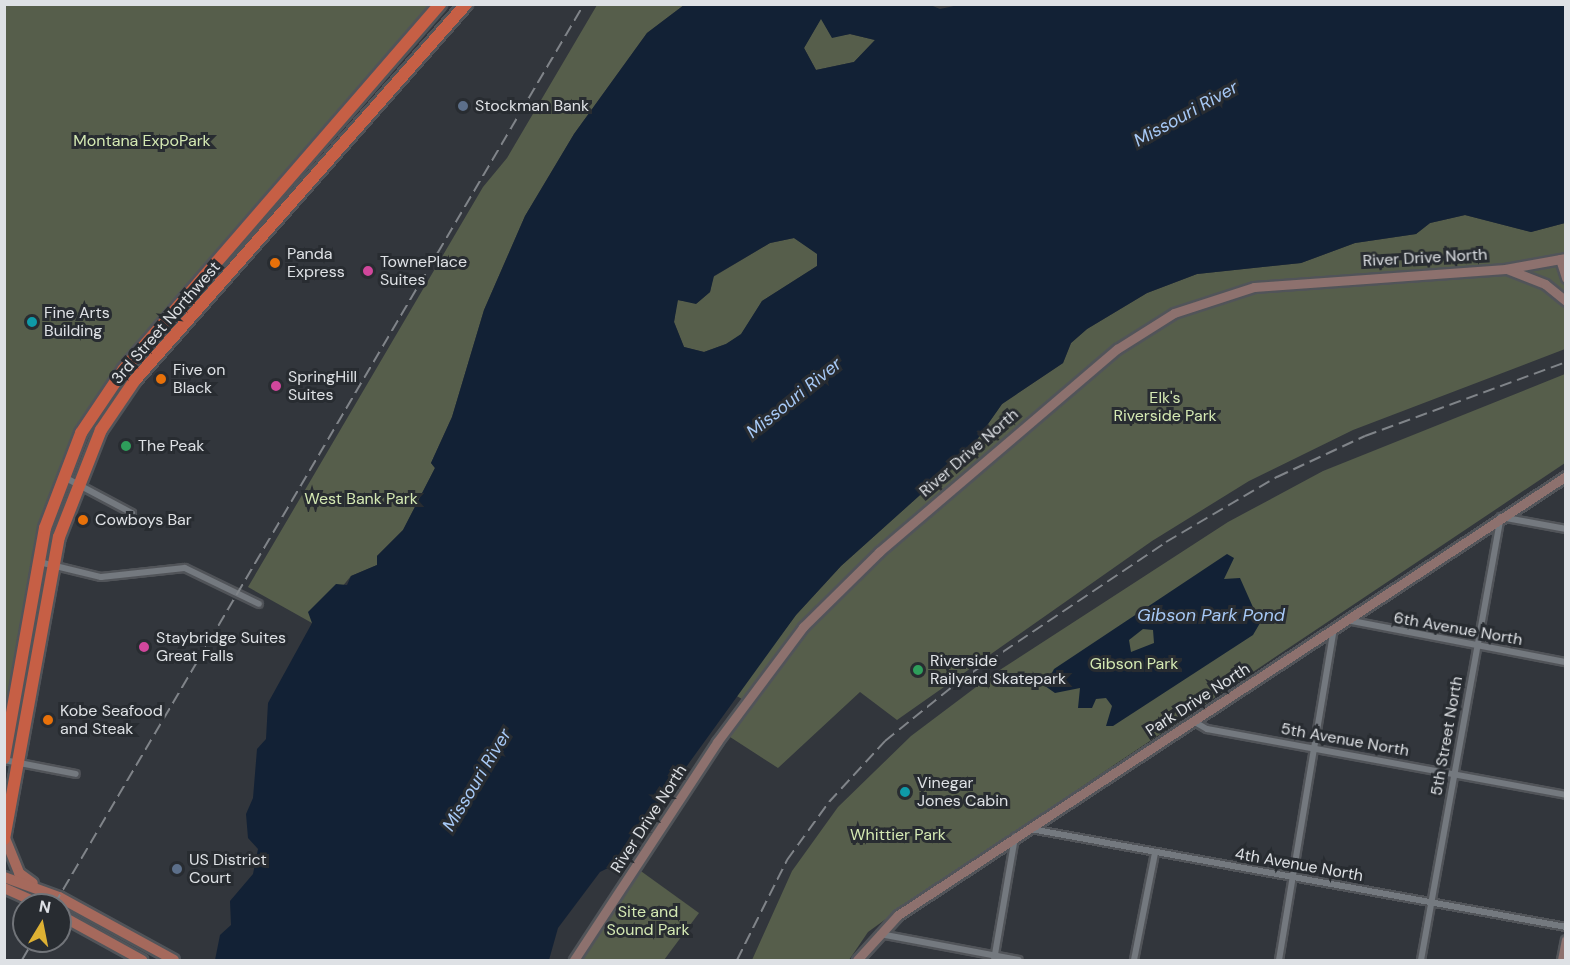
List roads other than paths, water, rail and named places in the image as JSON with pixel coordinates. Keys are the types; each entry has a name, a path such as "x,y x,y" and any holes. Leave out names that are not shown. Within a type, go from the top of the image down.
{"highway":[{"name":"3rd Street Northwest","path":"4,759 38,561 62,475 81,433 124,369 440,4"},
{"name":"3rd Street Northwest","path":"5,838 54,568 76,483 101,430 135,380 466,4"}],"main road":[{"name":"River Drive North","path":"574,960 717,742 803,627 888,545 1117,348 1174,313 1254,287 1505,268 1563,258"},
{"path":"1563,258 1566,278"},
{"path":"1505,268 1545,284 1566,301"},
{"name":"Park Drive North","path":"857,960 877,933 1027,828 1566,476"},
{"path":"5,838 19,873 43,890 174,960"},
{"path":"4,877 43,890"},
{"path":"72,922 142,960"},
{"path":"1562,960 1566,940"}],"street":[{"path":"62,475 132,513"},
{"path":"1501,517 1566,529"},
{"name":"5th Street North","path":"1420,960 1501,517"},
{"path":"38,561 54,568 121,577 185,568 259,604"},
{"name":"6th Avenue North","path":"1347,620 1566,662"},
{"path":"1279,960 1334,629"},
{"name":"5th Avenue North","path":"1192,721 1207,729 1566,795"},
{"path":"4,759 76,774"},
{"name":"4th Avenue North","path":"1027,828 1566,927"},
{"path":"994,958 1015,837"},
{"path":"1134,960 1155,853"},
{"path":"877,933 994,958 1019,960"}],"water":[{"name":"Missouri River","path":"928,4 940,9 963,4 1565,5 1565,223 1531,232 1465,215 1430,223 1416,234 1355,243 1301,263 1197,274 1147,293 1087,329 1071,343 1063,363 1002,404 969,451 841,566 796,615 616,864 600,872 558,928 549,960 215,960 220,935 231,925 230,901 253,874 258,849 248,838 246,814 253,798 257,749 266,739 268,703 312,623 308,612 336,584 347,585 351,576 377,565 377,556 403,530 435,468 431,463 452,417 484,310 525,216 574,134 647,33 684,5","holes":["821,19 832,38 850,34 875,40 854,62 816,70 804,48","794,238 817,254 817,266 762,301 741,334 726,344 704,352 684,347 674,322 678,300 696,304 710,292 714,276 770,243"]},
{"name":"Gibson Park Pond","path":"1227,554 1234,558 1224,579 1240,578 1260,623 1253,635 1113,726 1106,726 1112,706 1106,698 1096,699 1092,708 1078,708 1080,688 1055,693 1045,686 1054,669","holes":["1143,629 1153,630 1154,643 1131,652 1129,640"]}],"railway":[{"path":"61,893 584,4"},
{"path":"737,960 787,860 829,802 885,741 958,682 1166,542 1277,477 1365,436 1566,362"},
{"path":"22,960 26,953"}],"place":[{"name":"Stockman Bank","path":"463,106"},
{"name":"Panda Express","path":"275,263"},
{"name":"TownePlace Suites","path":"368,271"},
{"name":"Fine Arts Building","path":"32,322"},
{"name":"Five on Black","path":"161,379"},
{"name":"SpringHill Suites","path":"276,386"},
{"name":"The Peak","path":"126,446"},
{"name":"Cowboys Bar","path":"83,520"},
{"name":"Staybridge Suites Great Falls","path":"144,647"},
{"name":"Riverside Railyard Skatepark","path":"918,670"},
{"name":"Kobe Seafood and Steak","path":"48,720"},
{"name":"Vinegar Jones Cabin","path":"905,792"},
{"name":"US District Court","path":"177,869"}],"park label":[{"name":"Montana ExpoPark","path":"142,141"},
{"name":"Elk's Riverside Park","path":"1165,407"},
{"name":"West Bank Park","path":"361,499"},
{"name":"Gibson Park","path":"1134,664"},
{"name":"Whittier Park","path":"898,835"},
{"name":"Site and Sound Park","path":"648,921"}]}
